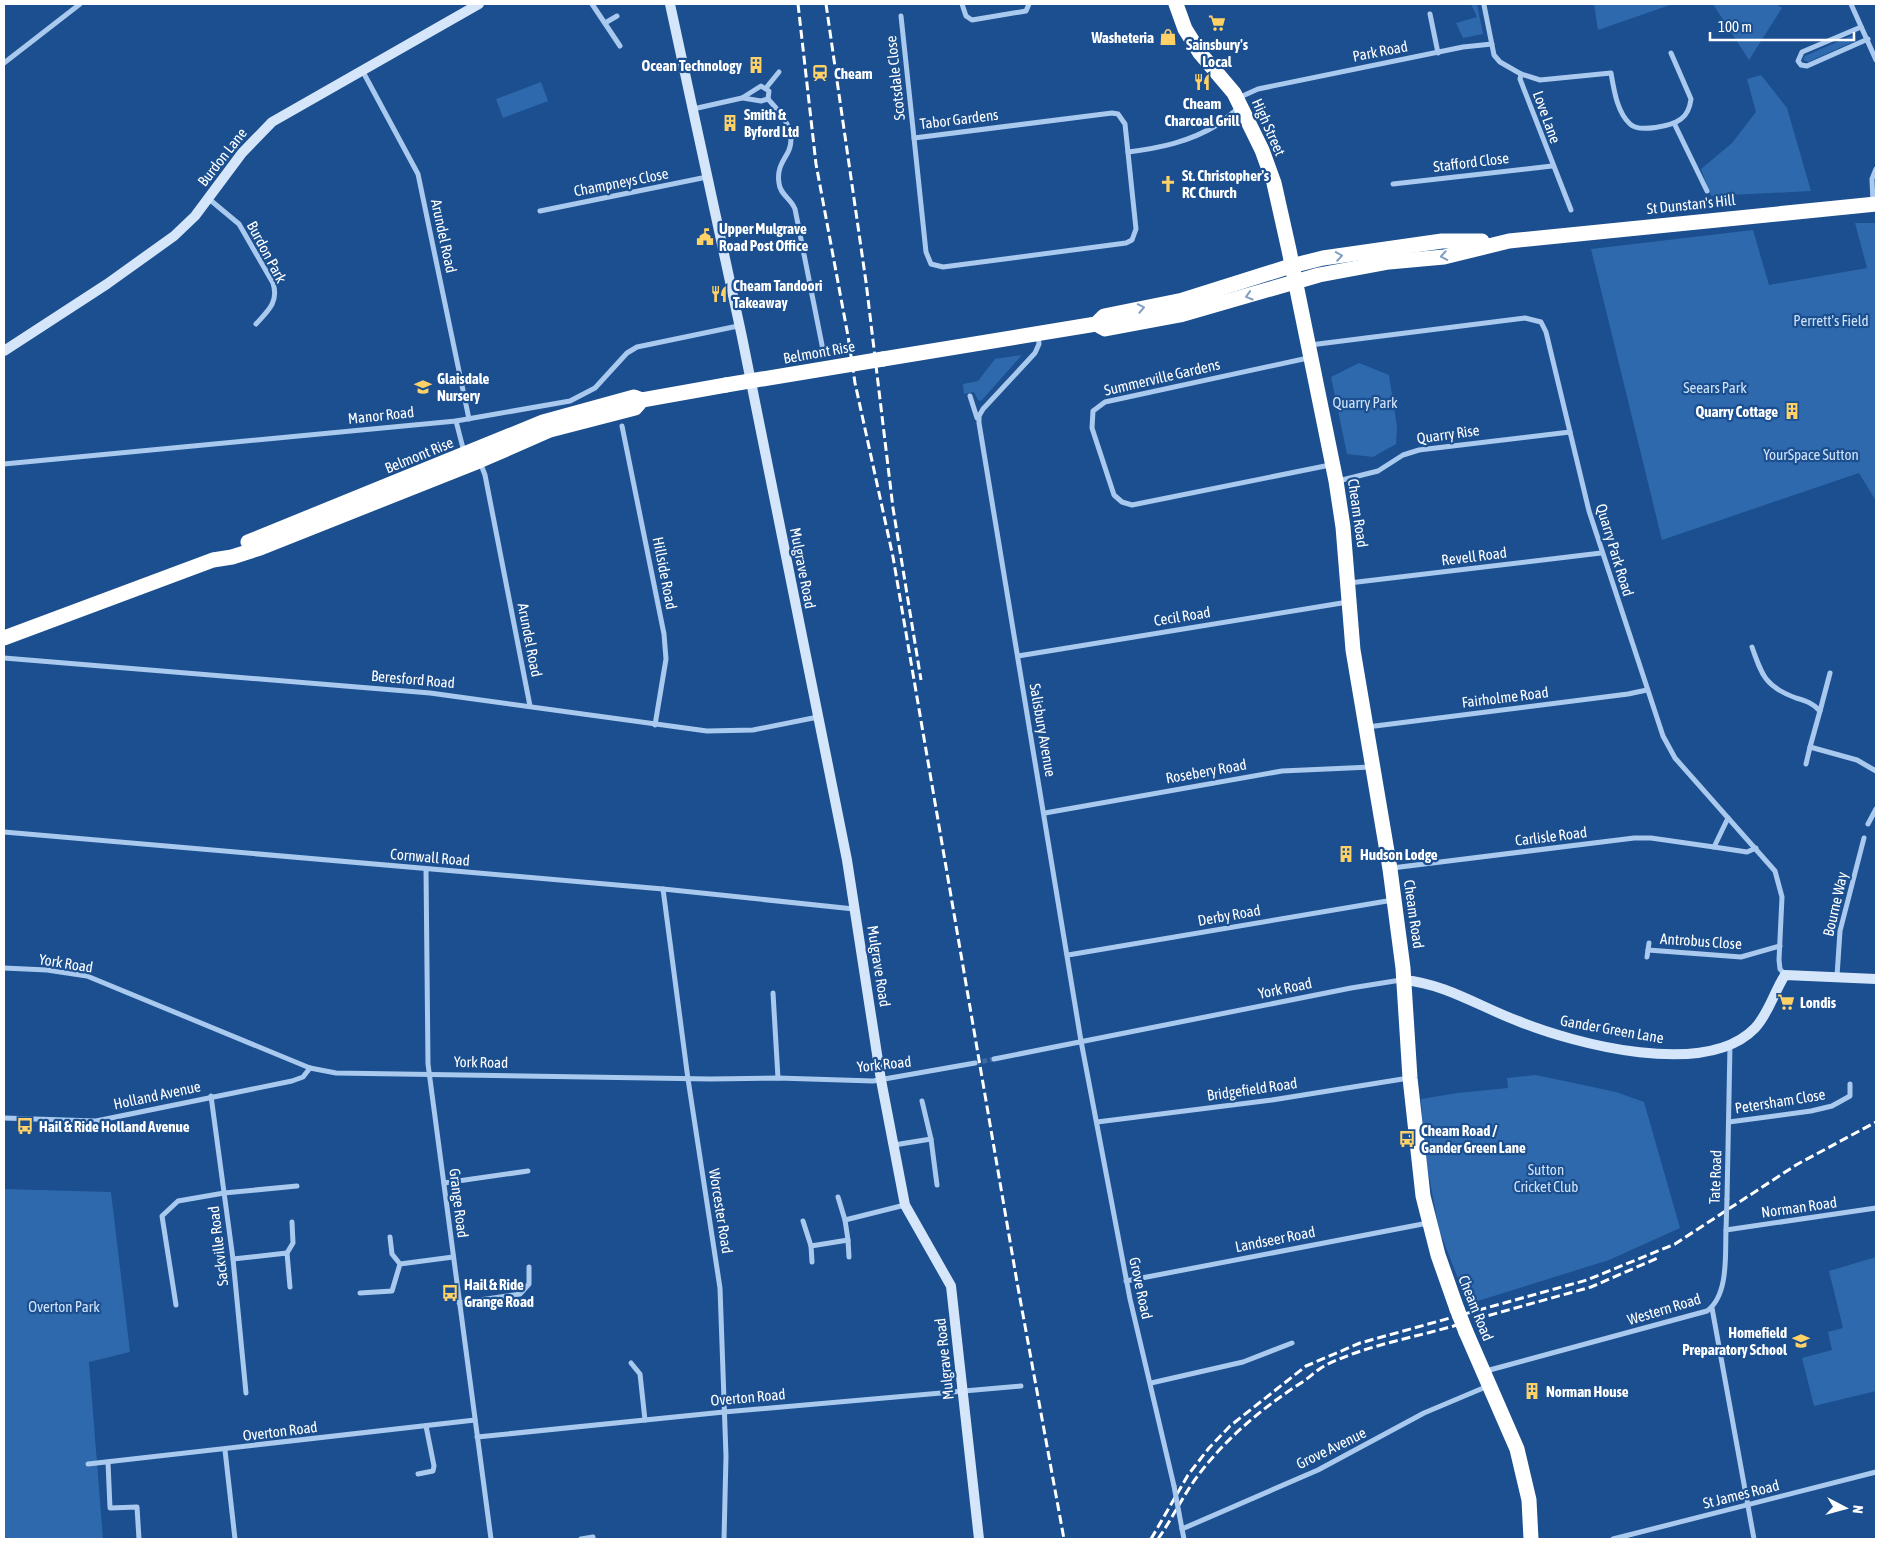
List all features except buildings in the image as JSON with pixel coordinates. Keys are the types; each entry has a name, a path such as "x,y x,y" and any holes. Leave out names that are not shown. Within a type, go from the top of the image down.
{"highway":[{"name":"High Street","path":"1176,4 1184,28 1196,48 1239,102 1262,150 1274,183 1296,282"},
{"name":"St Dunstan's Hill","path":"1509,241 1444,257 1389,262 1319,275 1180,315 1105,329 1096,324 1104,316 1183,300 1291,266 1323,258 1442,241 1509,241 1874,205"},
{"name":"Cheam Road","path":"1296,282 1307,354 1336,481 1349,583 1353,650 1390,868 1404,980 1410,1078 1419,1166 1428,1222 1466,1332 1517,1449 1529,1500 1530,1539"},
{"name":"Belmont Rise","path":"4,638 213,560 229,550 254,539 472,458 543,422 634,397 642,400 1096,324"}],"street":[{"path":"4,63 80,4"},
{"name":"Burdon Lane","path":"4,351 161,246 185,226 252,141 272,122 479,4"},
{"path":"592,4 620,46"},
{"name":"Mulgrave Road","path":"670,4 753,390 818,717 854,909 881,1080 905,1205 951,1286 979,1539"},
{"path":"962,4 966,16 972,20 1026,11 1030,4"},
{"path":"1851,4 1876,60"},
{"path":"1484,5 1492,44"},
{"path":"1430,14 1438,53"},
{"path":"605,23 617,16"},
{"name":"Scotsdale Close","path":"901,16 914,138"},
{"path":"1862,27 1802,52 1798,61 1801,65 1807,66 1868,39"},
{"name":"Park Road","path":"1128,152 1158,148 1189,140 1218,124 1239,102 1258,89 1492,44"},
{"name":"Love Lane","path":"1492,44 1496,59 1521,74 1520,79 1570,210"},
{"path":"1521,74 1540,80 1611,73 1621,111 1631,125 1649,128 1674,123 1688,113 1692,99 1672,53"},
{"name":"Arundel Road","path":"362,69 418,174 469,419"},
{"path":"766,88 779,72"},
{"path":"693,109 742,98 757,88 766,88"},
{"path":"766,88 769,91 768,98 788,124 791,146 779,168 780,190 793,203 795,209 823,350"},
{"path":"742,98 761,101 768,98"},
{"name":"Tabor Gardens","path":"1112,113 1118,114 1125,124 1136,229 1132,240 1126,243 943,267 932,264 926,252 914,138 1112,113"},
{"path":"1674,123 1707,190"},
{"name":"Stafford Close","path":"1393,184 1552,166"},
{"path":"1874,205 1872,179 1876,169"},
{"name":"Champneys Close","path":"540,211 707,177"},
{"name":"Burdon Park","path":"208,199 239,224 273,283 275,290 274,303 256,324"},
{"name":"Quarry Park Road","path":"1307,354 1525,318 1536,319 1541,322 1546,332 1601,553 1668,747 1685,770 1769,862 1780,882 1782,903 1780,969 1785,975"},
{"name":"Manor Road","path":"4,464 469,419 580,397 595,388 627,353 637,347 738,326"},
{"path":"978,423 983,409 1035,353 1039,344 1038,334"},
{"name":"Summerville Gardens","path":"1307,354 1101,404 1092,415 1091,424 1114,495 1132,505 1333,464"},
{"name":"Salisbury Avenue","path":"970,396 978,423 1045,813 1081,1040"},
{"name":"Arundel Road","path":"456,421 472,458 484,475 530,706"},
{"name":"Hillside Road","path":"622,426 664,634 666,659 656,725"},
{"name":"Quarry Rise","path":"1336,481 1378,471 1403,455 1419,450 1570,432"},
{"name":"Revell Road","path":"1349,583 1601,553"},
{"name":"Cecil Road","path":"1018,656 1350,602"},
{"path":"1752,647 1763,674 1773,688 1814,704 1820,711"},
{"name":"Beresford Road","path":"4,658 430,693 707,732 739,732 818,717"},
{"path":"1806,764 1830,673"},
{"name":"Fairholme Road","path":"1366,727 1647,690"},
{"path":"1810,747 1857,760 1876,771"},
{"name":"Rosebery Road","path":"1045,813 1282,771 1374,767"},
{"path":"1868,824 1876,809"},
{"path":"1714,847 1728,818"},
{"name":"Cornwall Road","path":"4,832 663,889 854,909"},
{"name":"Carlisle Road","path":"1390,868 1634,838 1651,838 1747,852 1756,848"},
{"name":"Bourne Way","path":"1837,976 1840,931 1864,838"},
{"name":"Grange Road","path":"426,869 430,1073 490,1539"},
{"name":"Worcester Road","path":"663,889 688,1079 720,1288 726,1456 724,1539"},
{"name":"Derby Road","path":"1068,955 1394,900"},
{"name":"Antrobus Close","path":"1647,958 1649,942"},
{"name":"Antrobus Close","path":"1648,950 1741,957 1780,946"},
{"name":"York Road","path":"4,968 47,970 87,976 310,1068 336,1072 688,1079 881,1080 974,1064"},
{"path":"1785,975 1876,979"},
{"name":"Gander Green Lane","path":"1404,980 1436,985 1531,1026 1590,1043 1647,1053 1672,1054 1730,1045 1756,1027 1785,975"},
{"name":"York Road","path":"994,1058 1350,988 1404,980"},
{"path":"773,993 778,1078"},
{"name":"Grove Road","path":"1081,1040 1126,1281 1151,1383 1184,1539"},
{"name":"Tate Road","path":"1712,1308 1723,1279 1727,1199 1730,1045"},
{"name":"Holland Avenue","path":"4,1118 96,1121 292,1080 303,1077 310,1068"},
{"name":"Bridgefield Road","path":"1097,1122 1272,1100 1410,1078"},
{"name":"Petersham Close","path":"1729,1122 1832,1106 1850,1096 1850,1084"},
{"name":"Sackville Road","path":"211,1096 233,1259 246,1393"},
{"path":"922,1101 931,1139 937,1185"},
{"path":"893,1145 931,1139"},
{"path":"444,1184 528,1171"},
{"path":"176,1305 162,1216 178,1201 224,1193 297,1186"},
{"path":"838,1196 845,1220 849,1257"},
{"path":"845,1220 905,1205"},
{"name":"Norman Road","path":"1726,1230 1876,1208"},
{"path":"803,1221 811,1246 812,1262"},
{"path":"290,1287 287,1253 293,1243 292,1222"},
{"name":"Landseer Road","path":"1126,1281 1428,1222"},
{"path":"390,1237 392,1254 400,1264"},
{"path":"811,1246 848,1240"},
{"path":"233,1259 287,1253"},
{"path":"400,1264 454,1257"},
{"path":"360,1293 392,1291 400,1264"},
{"path":"459,1303 520,1294 529,1284 529,1267"},
{"name":"Western Road","path":"1486,1379 1698,1314 1712,1308 1754,1539"},
{"path":"1151,1383 1243,1362 1292,1343"},
{"path":"631,1363 640,1374 645,1420"},
{"name":"Grove Avenue","path":"1182,1529 1318,1470 1486,1379"},
{"name":"Overton Road","path":"477,1437 724,1412 1021,1386"},
{"name":"Overton Road","path":"88,1464 225,1450 475,1420"},
{"path":"418,1474 433,1471 434,1466 426,1426"},
{"path":"225,1450 235,1539"},
{"path":"108,1462 110,1508 137,1507 139,1539"},
{"name":"St James Road","path":"1613,1539 1876,1472"},
{"path":"581,1539 593,1537"}],"green space":[{"path":"1471,4 1477,4 1483,34 1463,38 1456,23 1477,17"},
{"path":"1594,4 1673,4 1598,30"},
{"path":"1713,4 1776,4 1782,8 1749,60"},
{"path":"1853,35 1856,38 1855,41 1808,62 1803,60 1805,56"},
{"path":"1761,75 1787,108 1811,191 1711,196 1701,169 1732,143 1756,112 1747,79"},
{"path":"541,82 548,101 503,118 496,99"},
{"name":"Seears Park","path":"1855,223 1876,223 1876,501 1859,473 1662,540 1591,249 1753,230 1769,285 1867,268"},
{"path":"1022,355 981,401 978,400 974,392 964,394 963,384 978,381 995,359"},
{"name":"Quarry Park","path":"1359,363 1389,375 1397,427 1396,444 1373,457 1347,454 1331,377"},
{"name":"Sutton Cricket Club","path":"1536,1075 1616,1092 1644,1102 1680,1228 1609,1260 1468,1304 1439,1230 1424,1149 1421,1099 1508,1088 1507,1078"},
{"name":"Overton Park","path":"4,1189 111,1192 130,1352 89,1362 103,1539 4,1539"},
{"path":"1876,1257 1876,1391 1814,1406 1802,1358 1832,1350 1828,1332 1843,1328 1829,1271"}],"tunnel":[{"path":"975,1063 994,1059"}],"railway":[{"path":"798,4 816,164 855,383 893,557 1017,1282 1064,1539"},
{"path":"826,4 866,282 893,508 921,680"},
{"path":"1151,1539 1188,1475 1209,1448 1230,1426 1306,1366 1360,1343 1587,1280 1675,1244 1796,1165 1876,1122"},
{"path":"1476,1319 1591,1287 1660,1257"},
{"path":"1158,1539 1199,1474 1225,1444 1255,1416 1320,1368 1358,1352 1457,1325"}],"place":[{"name":"Sainsbury's Local","path":"1217,23"},
{"name":"Washeteria","path":"1168,37"},
{"name":"Ocean Technology","path":"756,65"},
{"name":"Cheam","path":"820,73"},
{"name":"Cheam Charcoal Grill","path":"1202,82"},
{"name":"Smith & Byford Ltd","path":"730,123"},
{"name":"St. Christopher's RC Church","path":"1168,184"},
{"name":"Upper Mulgrave Road Post Office","path":"705,237"},
{"name":"Cheam Tandoori Takeaway","path":"719,294"},
{"name":"Glaisdale Nursery","path":"423,387"},
{"name":"Quarry Cottage","path":"1792,411"},
{"name":"Hudson Lodge","path":"1346,854"},
{"name":"Londis","path":"1786,1002"},
{"name":"Hail & Ride Holland Avenue","path":"25,1126"},
{"name":"Cheam Road / Gander Green Lane","path":"1407,1139"},
{"name":"Hail & Ride Grange Road","path":"450,1293"},
{"name":"Homefield Preparatory School","path":"1801,1341"},
{"name":"Norman House","path":"1532,1391"}],"park label":[{"name":"Perrett's Field","path":"1831,320"},
{"name":"YourSpace Sutton","path":"1811,454"}]}
